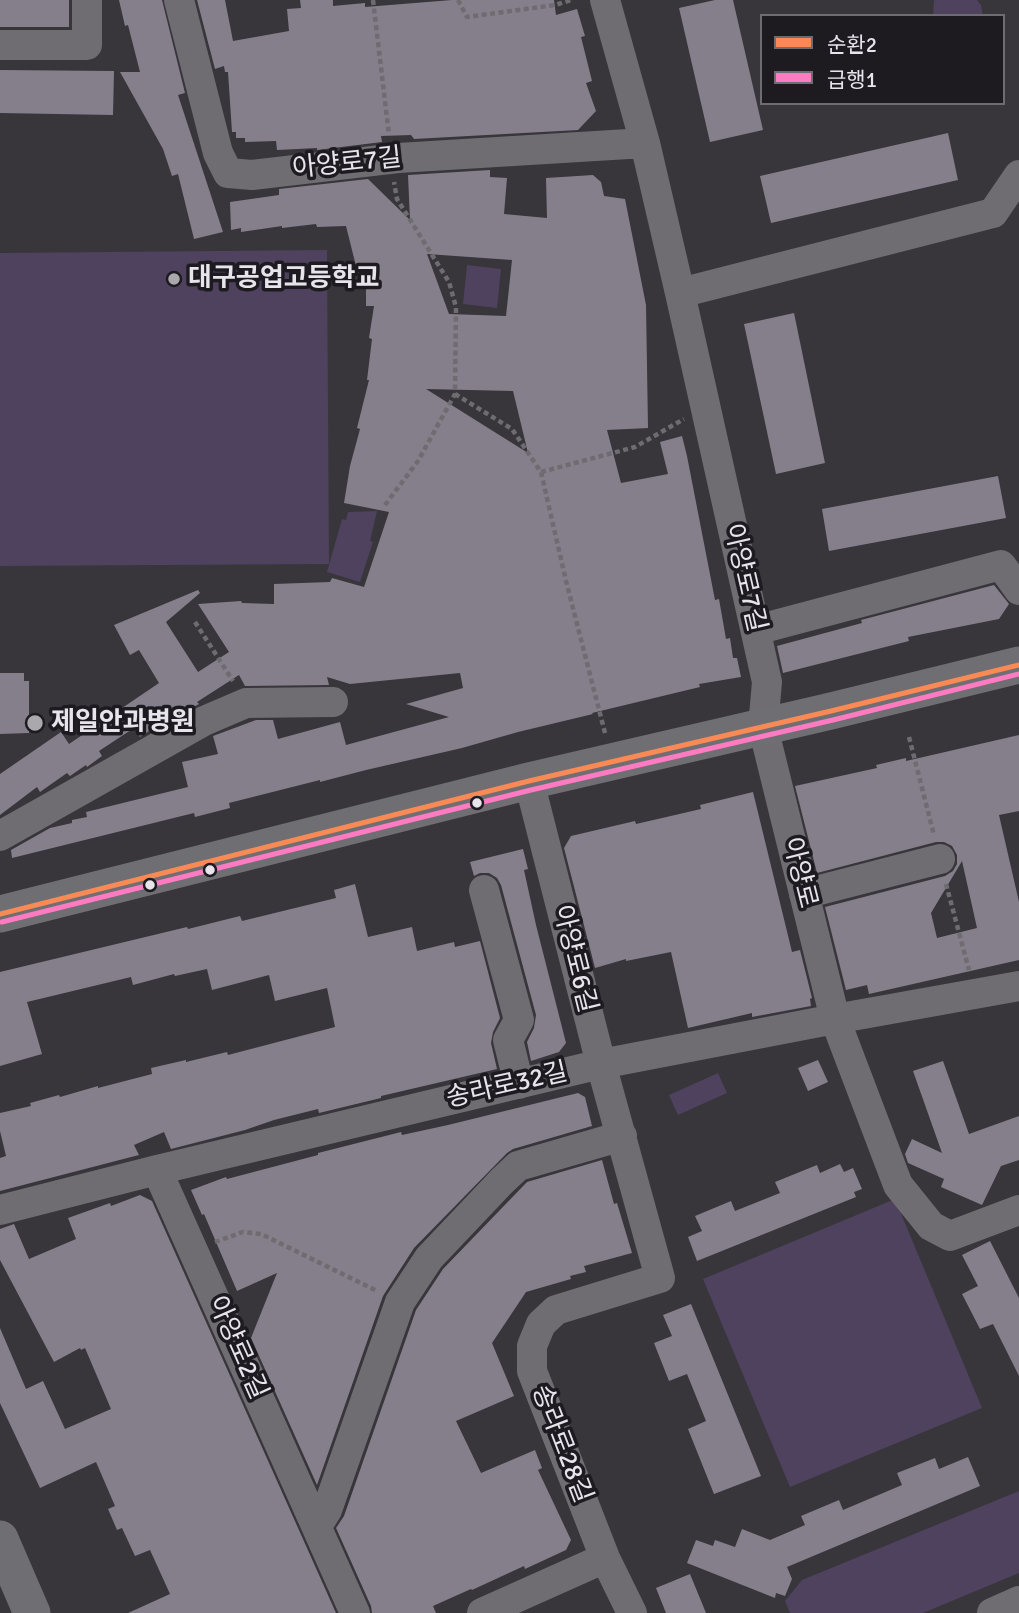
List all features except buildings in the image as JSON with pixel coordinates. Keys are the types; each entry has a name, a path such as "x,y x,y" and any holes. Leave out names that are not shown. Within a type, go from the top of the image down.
{"main road":[{"path":"2,905 1019,665"},
{"path":"0,1539 32,1613"}],"street":[{"path":"0,46 87,45 87,0"},
{"name":"아양로7길","path":"179,0 218,153 228,173 252,174 392,159 645,143"},
{"name":"아양로7길","path":"605,0 645,143 756,630 767,682 763,727"},
{"path":"680,293 993,213 1019,175"},
{"path":"756,630 1001,565 1019,590"},
{"path":"0,836 204,721 246,703 333,702"},
{"name":"아양로","path":"763,727 835,1019 898,1185 931,1226 950,1236 1019,1210"},
{"name":"아양로6길","path":"529,781 601,1064 660,1278"},
{"path":"804,894 940,859"},
{"path":"484,890 519,1020 508,1040 519,1084"},
{"name":"송라로32길","path":"0,1210 601,1064 1019,986"},
{"path":"317,1526 327,1510 400,1302 429,1258 518,1166 622,1136"},
{"name":"아양로2길","path":"157,1170 355,1613"},
{"name":"송라로28길","path":"632,1613 605,1558 532,1371 532,1346 541,1324 556,1310 660,1278"},
{"path":"482,1613 605,1558"},
{"path":"992,1613 1019,1601"}],"path":[{"path":"373,0 397,199 449,282 456,307 455,394 418,461 385,505"},
{"path":"458,0 467,18 555,5 571,0"},
{"path":"455,394 512,429 541,472 611,762"},
{"path":"541,472 635,447 706,406"},
{"path":"195,622 246,703"},
{"path":"192,1251 243,1232 261,1234 400,1302"}],"shaded area":[{"path":"934,0 977,0 983,14 933,14"},
{"name":"대구공업고등학교","path":"327,250 329,564 0,566 0,253"},
{"path":"467,265 501,269 497,308 463,304"},
{"path":"377,511 370,541 373,542 360,582 327,572 342,519 346,520 348,512"},
{"path":"718,1073 727,1093 678,1115 669,1095"},
{"path":"895,1199 982,1408 790,1487 703,1279"},
{"path":"1019,1491 1019,1573 923,1613 790,1613 785,1601 802,1580"}],"transit line":[{"name":"순환2","path":"0,914 529,781 1019,665"},
{"name":"급행1","path":"2,922 531,790 1019,674"}],"place":[{"name":"대구공업고등학교","path":"174,279"},
{"name":"제일안과병원","path":"35,723"}]}
